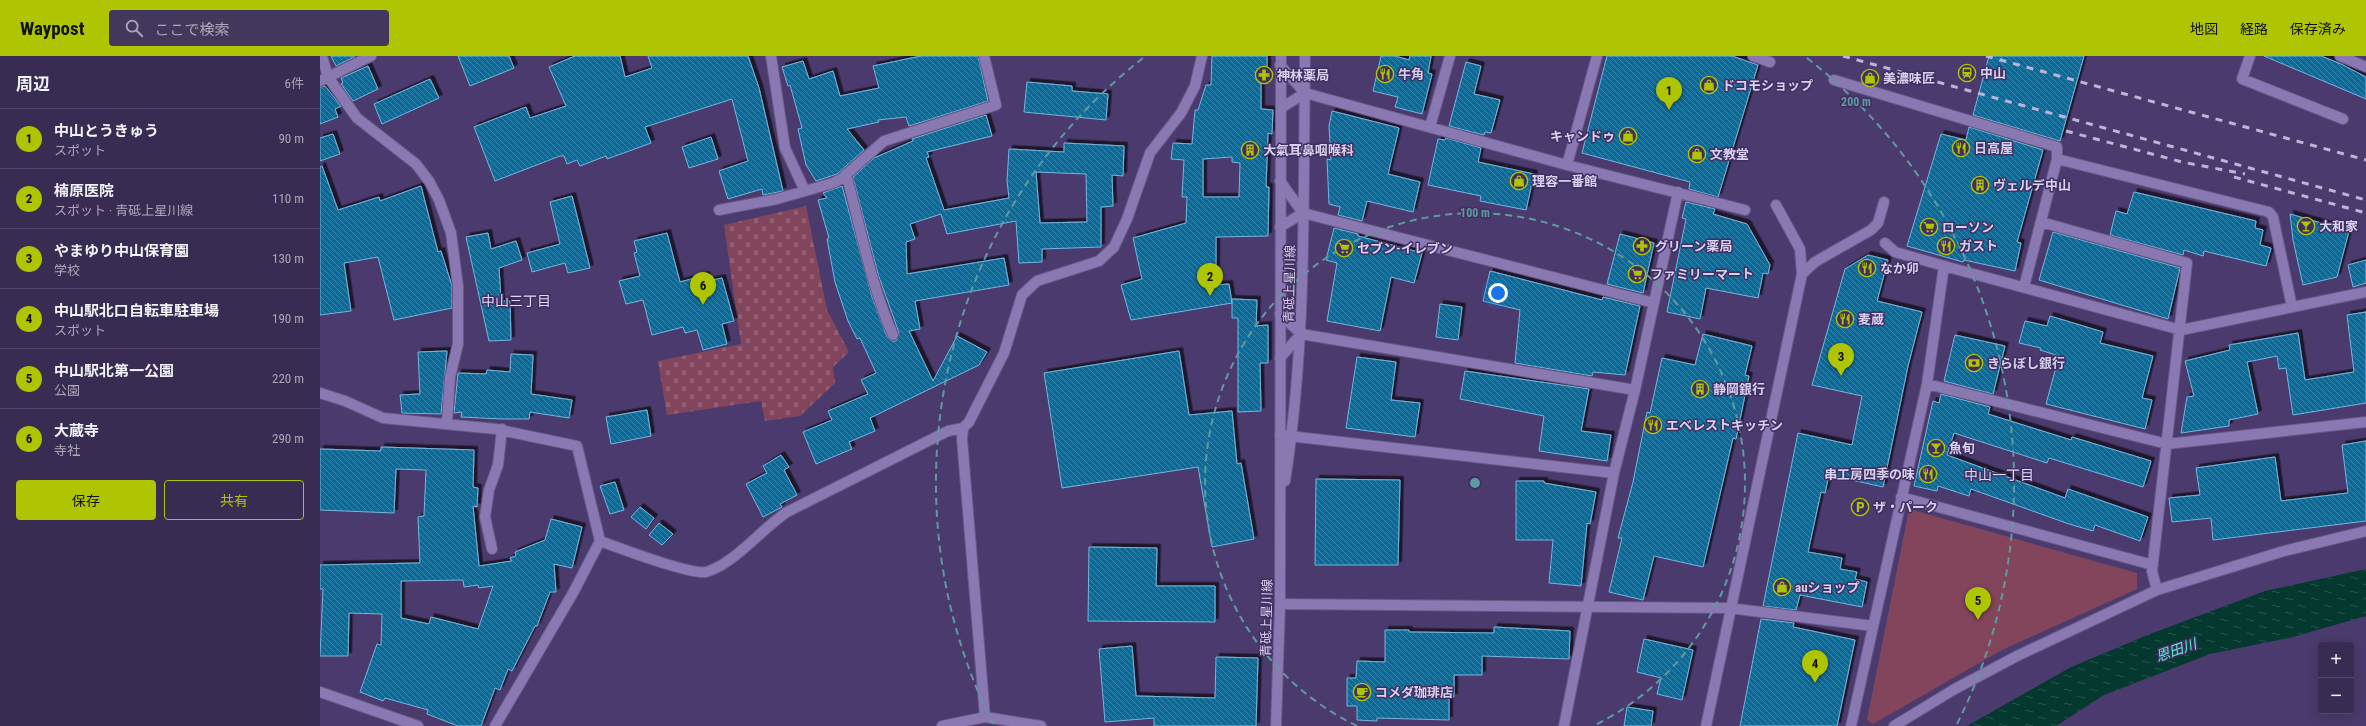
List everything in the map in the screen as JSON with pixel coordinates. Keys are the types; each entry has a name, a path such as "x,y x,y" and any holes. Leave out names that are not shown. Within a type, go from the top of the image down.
{"street":[{"path":"322,56 324,79 357,118 416,164 439,200 451,233 458,286 458,344 450,377 447,423"},
{"path":"324,79 371,56"},
{"path":"771,56 785,148 805,190"},
{"path":"719,210 777,200 805,190 833,183 846,174 884,141 996,105 984,56"},
{"path":"985,717 963,446 964,428 969,422 1004,353 1022,295 1037,281 1099,261 1114,247 1127,219 1150,153 1181,113 1195,86 1202,56"},
{"name":"青砥上星川線","path":"1280,511 1292,435 1301,334 1305,56"},
{"path":"1430,127 1450,56"},
{"path":"1567,165 1597,56"},
{"path":"1753,56 1770,62"},
{"path":"2250,56 2242,79 2343,119"},
{"path":"2340,56 2366,68"},
{"path":"1280,60 1305,93 1567,165 1745,210"},
{"name":"青砥上星川線","path":"1276,726 1280,604 1280,60"},
{"path":"1834,80 2057,147 2057,159 2024,287"},
{"path":"1280,108 1305,93"},
{"path":"2057,159 2269,212 2273,217 2292,307"},
{"path":"846,174 864,242 867,264 876,285 880,305 893,335"},
{"path":"1280,181 1303,213 1654,303"},
{"path":"1564,726 1614,473 1635,390 1678,192"},
{"path":"1802,274 1815,262 1871,230 1878,223 1884,202"},
{"path":"1706,726 1729,608 1802,274 1800,249 1776,205"},
{"path":"1280,227 1303,213"},
{"path":"2041,222 2187,262 2181,330 2152,571 2157,590"},
{"path":"1885,243 1895,252 2181,330 2366,292"},
{"path":"1851,726 1926,384 1944,266"},
{"path":"1280,314 1301,334 1635,390"},
{"path":"1280,358 1301,334"},
{"path":"1926,384 2167,444 2366,422"},
{"path":"320,393 345,401 383,418 447,423 502,430 577,446 600,541 573,593 496,726"},
{"path":"600,541 660,562 696,572 705,572 720,566 735,555 773,521 787,512 948,431 964,428"},
{"path":"492,549 485,517 489,490 498,465 502,430"},
{"path":"1280,434 1614,473"},
{"path":"1901,497 2153,565"},
{"path":"1894,726 1953,690 2017,656 2157,590 2284,551 2366,531"},
{"path":"1280,604 1729,608 1873,626"},
{"path":"320,692 418,726"},
{"path":"942,726 985,717 1041,726"}],"green space":[{"path":"806,206 827,310 849,352 833,367 835,383 800,416 765,421 761,401 667,415 658,361 741,344 724,225"},
{"path":"1909,509 2137,573 2137,589 2002,650 1873,724 1867,720"}],"water":[{"name":"恩田川","path":"2366,569 2366,616 2293,637 2210,654 2104,695 2056,726 1967,726 2071,667 2150,634 2265,591"}],"building":[{"path":"331,56 354,56 354,57 336,66"},
{"path":"458,56 509,56 514,68 470,86"},
{"path":"575,56 620,56 625,77 652,68 648,56 748,56 759,88 783,191 763,195 762,189 728,199 719,171 748,161 732,99 645,127 651,143 607,159 606,156 580,166 577,160 567,164 564,156 560,156 495,181 474,127 526,107 530,118 566,106 549,67"},
{"path":"921,56 978,56 988,101 909,126 906,117 878,120 879,122 847,129 864,150 837,174 816,181 806,165 798,129 802,128 790,85 788,86 782,67 803,61 809,79 833,71 840,96 879,88 873,66"},
{"path":"1212,56 1267,56 1267,82 1261,82 1261,109 1273,110 1272,134 1268,133 1266,187 1269,187 1268,236 1216,237 1216,285 1229,284 1232,303 1131,320 1121,285 1142,279 1133,238 1186,223 1187,197 1182,197 1184,160 1171,159 1173,143 1192,144 1195,110 1198,110 1206,85 1211,85","holes":["1232,157 1232,162 1240,163 1239,197 1203,197 1203,159"]},
{"path":"1381,56 1395,56 1409,60 1410,56 1431,56 1428,73 1432,74 1422,114 1395,107 1398,97 1373,91"},
{"path":"1607,56 1732,56 1758,65 1718,197 1689,189 1690,182 1582,153"},
{"path":"1989,56 2084,56 2060,141 1973,115"},
{"path":"2264,56 2321,56 2341,64 2366,77 2366,99"},
{"path":"1466,62 1481,66 1474,94 1500,100 1491,133 1485,132 1484,135 1449,126"},
{"path":"368,66 378,89 353,101 341,84 343,83 341,78"},
{"path":"430,79 439,98 382,124 374,104"},
{"path":"1027,82 1072,86 1072,91 1108,94 1106,120 1024,112"},
{"path":"325,86 341,106 335,109 338,117 320,124 320,87"},
{"path":"1332,111 1399,128 1388,174 1420,182 1413,212 1367,201 1362,221 1338,215 1340,207 1329,204 1327,159 1331,160 1329,126"},
{"path":"986,115 992,136 927,152 929,157 926,158 944,210 1009,198 1007,181 1009,149 1064,152 1064,143 1124,146 1123,176 1112,175 1113,206 1101,207 1101,247 1042,249 1042,262 1019,263 1016,221 947,234 941,214 910,224 915,239 906,242 907,274 1004,258 1009,285 915,301 920,329 909,331 933,381 957,336 987,352 979,365 870,418 875,431 849,442 852,449 816,464 803,432 832,420 828,411 868,394 861,380 876,373 860,338 857,339 848,321 835,282 827,239 829,238 818,200 827,198 823,193 842,186 872,297 887,337 892,341 896,341 899,333 878,274 853,177 874,158 913,141 912,139","holes":["1036,172 1086,174 1087,222 1040,223"]},
{"name":"ヴェルデ中山","path":"1969,127 2043,150 2017,242 2021,243 2015,271 1964,260 1963,262 1907,246 1941,134 1966,140"},
{"path":"333,134 340,154 320,161 320,138"},
{"path":"711,137 718,159 689,168 682,147"},
{"path":"1446,138 1481,148 1478,162 1534,174 1526,210 1480,201 1481,196 1428,185 1438,139 1445,140"},
{"path":"322,166 338,210 379,197 380,201 421,186 438,252 441,251 452,286 452,308 394,320 378,257 344,263 351,311 320,315 320,167"},
{"path":"2134,192 2256,221 2255,228 2263,230 2260,245 2271,248 2266,266 2204,251 2203,256 2184,250 2183,255 2110,235 2116,211 2127,214"},
{"path":"572,196 590,268 568,273 565,263 532,272 527,253 560,244 550,202"},
{"path":"1686,202 1715,209 1713,214 1747,224 1770,265 1768,274 1763,273 1758,298 1706,288 1700,319 1667,312 1686,219 1682,218"},
{"path":"2290,214 2349,231 2337,277 2303,285 2293,240"},
{"path":"1334,228 1422,253 1414,283 1391,277 1380,331 1327,321 1337,263 1326,260"},
{"path":"2053,232 2180,268 2168,319 2039,280"},
{"path":"488,233 491,249 516,241 522,260 499,268 501,301 510,301 511,340 489,341 466,237"},
{"path":"667,233 680,282 706,275 708,281 722,278 734,321 722,324 727,344 703,350 697,330 685,333 683,327 652,335 643,300 626,304 619,281 640,276 634,253 637,252 634,241"},
{"path":"1620,234 1654,243 1643,293 1607,284"},
{"path":"1868,255 1888,260 1877,301 1922,312 1908,366 1883,487 1829,475 1825,493 1821,492 1808,552 1842,558 1840,569 1857,572 1855,579 1867,582 1862,607 1800,595 1796,610 1763,606 1798,433 1852,445 1862,396 1812,385 1845,269"},
{"path":"2366,260 2366,283 2353,287 2348,265"},
{"path":"1490,271 1602,300 1603,297 1640,306 1625,375 1593,372 1592,376 1515,363 1520,310 1483,301"},
{"path":"1232,299 1257,300 1256,326 1268,325 1268,363 1260,363 1261,411 1238,412 1238,318 1232,318"},
{"path":"1440,304 1462,307 1458,340 1436,337"},
{"path":"2366,312 2366,403 2293,415 2286,368 2279,369 2277,356 2247,362 2258,414 2229,420 2229,426 2181,433 2187,397 2194,396 2185,361 2230,350 2229,345 2298,333 2305,380 2354,372 2347,315"},
{"path":"2050,316 2103,332 2100,343 2153,356 2142,398 2152,400 2145,429 2046,404 2059,356 2040,350 2041,348 2019,343 2025,321 2047,326"},
{"path":"1703,334 1752,346 1745,375 1749,376 1736,439 1733,438 1703,567 1654,556 1643,600 1609,592 1622,538 1618,538 1633,482 1647,412 1650,413 1662,358 1695,365"},
{"name":"きらぼし銀行","path":"1955,335 2005,346 1993,394 1944,381"},
{"path":"447,351 441,414 402,413 400,395 420,394 418,352"},
{"path":"1179,351 1189,415 1232,411 1237,464 1241,463 1254,539 1212,547 1198,467 1062,488 1044,373"},
{"path":"511,354 533,355 531,394 572,400 569,418 530,412 529,419 461,417 462,412 454,413 458,373 486,374 487,370 510,372"},
{"path":"1357,357 1396,362 1391,400 1420,403 1415,437 1346,428"},
{"path":"1465,371 1589,389 1581,431 1611,435 1607,461 1539,451 1544,416 1460,399"},
{"path":"1941,394 1990,407 1988,414 2071,440 2072,437 2151,461 2143,487 2049,458 2047,463 1954,433 1947,455 2065,498 2068,489 2148,517 2140,541 2095,525 2093,531 2069,524 1971,489 1969,496 1938,486 1937,491 1914,486 1933,401 1939,403"},
{"path":"647,410 651,436 611,444 606,417"},
{"path":"2366,441 2366,521 2213,540 2211,518 2172,522 2169,498 2200,495 2196,468 2275,457 2281,501 2348,493 2342,445"},
{"path":"381,447 474,450 473,487 478,488 477,507 473,506 479,566 512,561 510,558 516,556 515,552 545,540 551,519 582,527 572,568 554,564 556,592 550,592 537,626 535,626 512,671 508,669 500,690 495,688 481,726 458,726 427,714 428,710 385,698 383,701 360,692 377,644 381,645 382,614 349,613 348,656 320,656 323,589 320,589 320,565 420,563 418,517 424,516 426,470 396,469 394,513 320,510 320,449 381,451","holes":["463,580 464,587 478,585 479,588 493,586 478,629 431,617 429,624 401,618 401,581"]},
{"path":"781,455 789,467 784,470 797,495 780,504 782,507 763,517 746,484 767,473 763,466"},
{"path":"1316,479 1400,480 1398,565 1315,565"},
{"path":"1516,481 1544,481 1544,483 1596,492 1590,524 1587,523 1581,586 1549,583 1553,540 1516,540"},
{"path":"615,482 624,510 610,514 600,486"},
{"path":"640,507 654,518 646,529 631,517"},
{"path":"659,523 673,534 662,545 649,535"},
{"path":"1089,547 1157,548 1156,586 1215,586 1215,622 1088,621"},
{"path":"1761,619 1794,623 1793,627 1855,640 1837,726 1740,726"},
{"path":"1494,627 1570,631 1569,659 1482,656 1482,675 1454,675 1454,697 1449,697 1449,720 1377,718 1377,721 1357,720 1357,706 1347,706 1347,678 1356,678 1357,661 1385,662 1385,630 1409,630 1409,632 1494,633"},
{"path":"1644,639 1693,650 1682,700 1657,694 1661,678 1637,672"},
{"path":"1132,646 1136,696 1215,698 1216,657 1258,658 1256,726 1154,726 1154,718 1105,722 1099,649"},
{"path":"1627,707 1653,711 1651,726 1624,726"}],"railway":[{"path":"1843,56 2366,200"},
{"path":"1986,56 2366,160"},
{"path":"2066,131 2182,162 2245,174"},
{"path":"2234,177 2366,213"}],"place":[{"name":"中山","path":"1967,73"},
{"name":"牛角","path":"1385,74"},
{"name":"神林薬局","path":"1264,75"},
{"name":"美濃味匠","path":"1870,78"},
{"name":"ドコモショップ","path":"1709,85"},
{"name":"中山とうきゅう","path":"1669,110"},
{"name":"キャンドゥ","path":"1628,136"},
{"name":"日高屋","path":"1961,148"},
{"name":"大氣耳鼻咽喉科","path":"1250,150"},
{"name":"文教堂","path":"1697,154"},
{"name":"理容一番館","path":"1519,181"},
{"name":"ヴェルデ中山","path":"1980,185"},
{"name":"大和家","path":"2306,226"},
{"name":"ローソン","path":"1929,227"},
{"name":"グリーン薬局","path":"1642,246"},
{"name":"ガスト","path":"1946,246"},
{"name":"セブン-イレブン","path":"1344,248"},
{"name":"なか卯","path":"1867,268"},
{"name":"ファミリーマート","path":"1637,274"},
{"name":"楠原医院","path":"1210,296"},
{"name":"大蔵寺","path":"703,305"},
{"name":"麦蔵","path":"1845,319"},
{"name":"きらぼし銀行","path":"1974,363"},
{"name":"やまゆり中山保育園","path":"1841,376"},
{"name":"静岡銀行","path":"1700,389"},
{"name":"エベレストキッチン","path":"1653,425"},
{"name":"魚旬","path":"1936,448"},
{"name":"串工房四季の味","path":"1928,474"},
{"name":"ザ・パーク","path":"1860,507"},
{"name":"auショップ","path":"1782,587"},
{"name":"中山駅北第一公園","path":"1978,620"},
{"name":"中山駅北口自転車駐車場","path":"1815,683"},
{"name":"コメダ珈琲店","path":"1362,692"}],"district":[{"name":"中山三丁目","path":"516,301"},
{"name":"中山一丁目","path":"1999,475"}]}
